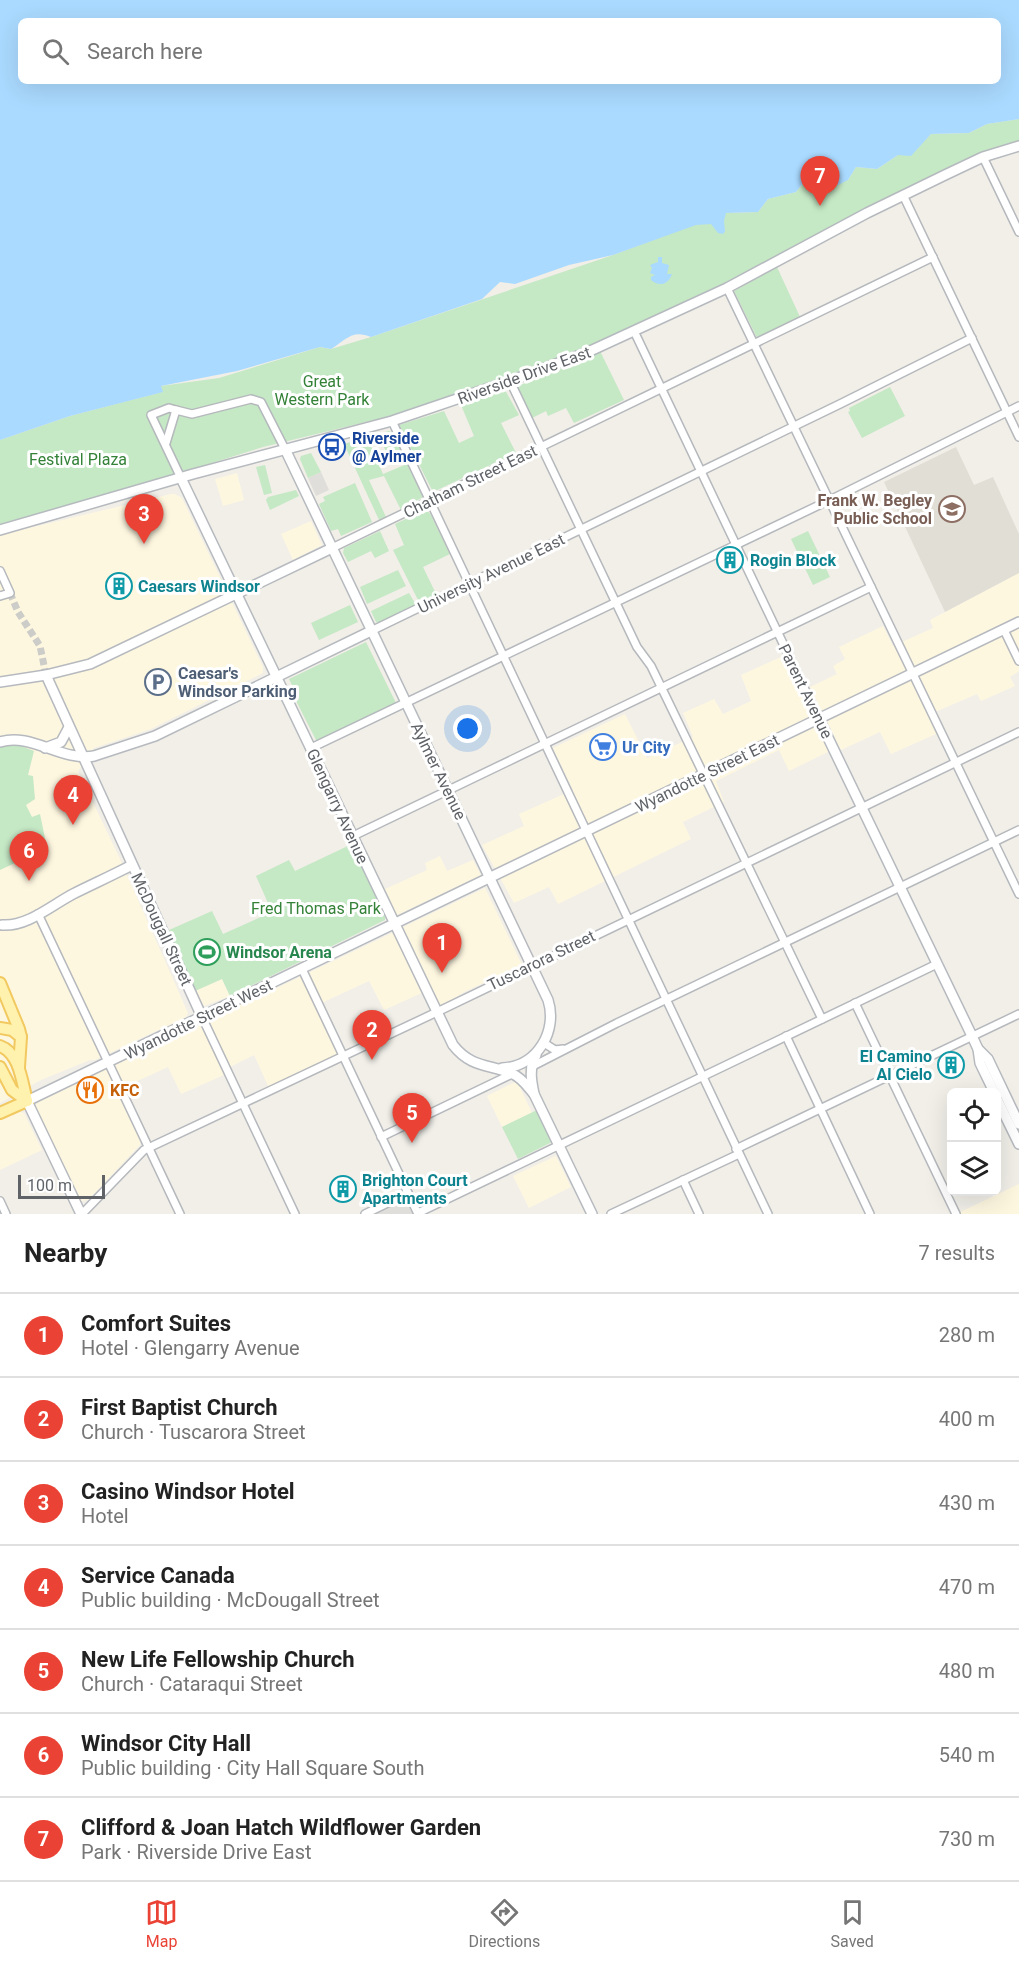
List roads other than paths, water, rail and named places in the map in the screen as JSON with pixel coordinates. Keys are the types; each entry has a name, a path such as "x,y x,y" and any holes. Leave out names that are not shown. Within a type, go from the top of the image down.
{"main road":[{"name":"Riverside Drive East","path":"0,530 392,421 588,352 727,288 903,195 983,157 1019,146"},
{"name":"Aylmer Avenue","path":"285,449 548,1000 551,1012 550,1028 531,1067"},
{"name":"Glengarry Avenue","path":"181,478 453,1045 459,1053 475,1063 512,1074 534,1094"},
{"name":"Chatham Street East","path":"0,682 46,675 90,664 332,548"},
{"name":"Wyandotte Street East","path":"395,924 1019,622"},
{"name":"University Avenue East","path":"84,758 155,736 371,631"},
{"name":"McDougall Street","path":"46,675 202,1017"},
{"name":"Parent Avenue","path":"819,719 972,1036 978,1049 980,1063 994,1088"},
{"path":"45,748 61,742 69,727"},
{"path":"0,742 13,739 84,758"},
{"path":"1,925 11,926 38,914 132,865"},
{"name":"Wyandotte Street West","path":"0,1113 395,924"},
{"path":"0,983 17,1021 21,1037 19,1067 27,1101 81,1214"},
{"path":"0,1028 12,1030 21,1037"},
{"path":"0,1046 8,1050 19,1067"},
{"path":"494,1068 510,1068 519,1065 541,1047"},
{"name":"Parent Avenue","path":"978,1049 988,1059 996,1088"},
{"path":"0,1067 12,1090 27,1101"},
{"path":"531,1067 530,1079 534,1094 592,1214"},
{"name":"Parent Avenue","path":"1001,1100 1019,1124"},
{"name":"Parent Avenue","path":"1001,1102 1019,1144"}],"street":[{"path":"983,157 1019,232"},
{"path":"903,195 1019,437"},
{"name":"Chatham Street East","path":"332,548 933,258"},
{"path":"727,288 1019,894"},
{"name":"Parent Avenue","path":"634,332 819,719"},
{"name":"University Avenue East","path":"371,631 972,339"},
{"path":"510,381 637,647 651,666 662,688 822,1019"},
{"path":"181,478 151,415 169,408 192,414 251,399 261,402 285,449"},
{"path":"311,748 1019,406"},
{"path":"166,443 177,410"},
{"path":"392,421 768,1214"},
{"path":"0,571 10,593 0,596"},
{"path":"353,836 871,587"},
{"path":"1004,630 1019,661"},
{"name":"Tuscarora Street","path":"81,1214 144,1150 1019,732"},
{"path":"531,1067 566,1048 1019,830"},
{"path":"38,914 180,1214"},
{"path":"302,969 418,1214 937,964"},
{"path":"855,1003 956,1214"},
{"path":"611,1214 683,1180 820,1109 1019,1014"},
{"name":"McDougall Street","path":"202,1017 295,1214"},
{"path":"786,1036 870,1214"},
{"path":"541,1047 555,1050 566,1048"},
{"path":"381,1137 512,1074"},
{"path":"683,1180 699,1214"},
{"path":"365,1214 408,1194"},
{"path":"0,1201 6,1214"}],"water":[{"path":"0,0 1019,0 1019,119 987,124 969,133 931,134 911,156 898,155 877,169 856,167 848,180 838,185 827,182 805,182 796,192 768,199 758,212 726,213 723,234 718,233 711,224 696,225 613,255 569,265 515,284 500,282 482,299 371,337 354,335 331,349 320,347 237,371 161,386 163,392 70,416 0,440"},
{"path":"658,257 662,257 662,263 669,265 667,274 672,274 663,284 657,284 651,280 651,277 655,275 650,273 652,268 650,265 658,262"}],"tunnel":[{"path":"10,593 18,612 40,646 46,675"}],"place":[{"name":"Clifford & Joan Hatch Wildflower Garden","path":"820,206"},
{"name":"Riverside @ Aylmer","path":"332,447"},
{"name":"Frank W. Begley Public School","path":"952,509"},
{"name":"Casino Windsor Hotel","path":"144,544"},
{"name":"Rogin Block","path":"730,560"},
{"name":"Caesars Windsor","path":"119,586"},
{"name":"Caesar's Windsor Parking","path":"158,682"},
{"name":"Ur City","path":"603,747"},
{"name":"Service Canada","path":"73,825"},
{"name":"Windsor City Hall","path":"29,881"},
{"name":"Windsor Arena","path":"207,952"},
{"name":"Comfort Suites","path":"442,973"},
{"name":"First Baptist Church","path":"372,1060"},
{"name":"El Camino Al Cielo","path":"951,1065"},
{"name":"KFC","path":"90,1090"},
{"name":"New Life Fellowship Church","path":"412,1143"},
{"name":"Brighton Court Apartments","path":"343,1189"}],"park label":[{"name":"Great Western Park","path":"322,390"},
{"name":"Festival Plaza","path":"78,459"},
{"name":"Fred Thomas Park","path":"316,908"}]}
